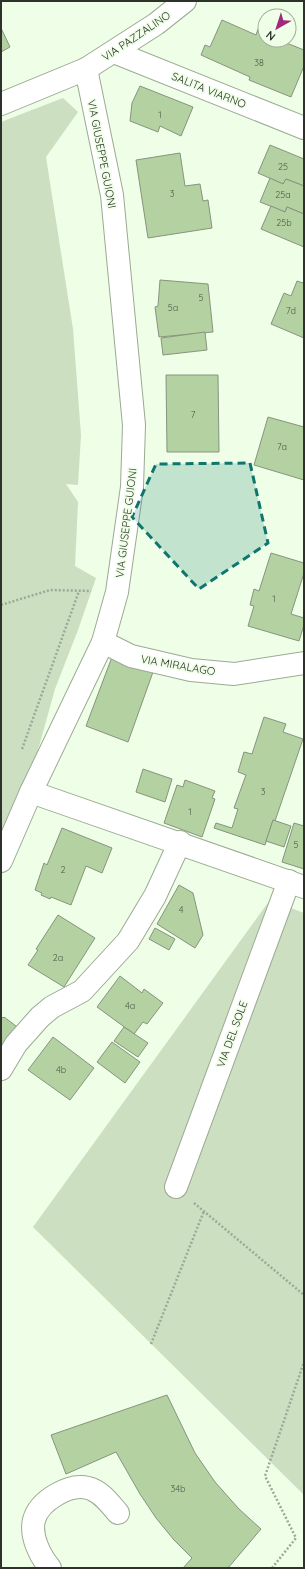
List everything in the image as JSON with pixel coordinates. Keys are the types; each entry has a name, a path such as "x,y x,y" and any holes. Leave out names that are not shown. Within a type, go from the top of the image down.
{"street":[{"name":"VIA PAZZALINO","path":"1,104 86,69 156,24 185,1"},
{"name":"SALITA VIARNO","path":"114,52 304,128"},
{"name":"VIA GIUSEPPE GUIONI","path":"1,861 31,792 103,642 117,592 132,487 134,425 112,195 86,69"},
{"name":"VIA MIRALAGO","path":"103,642 131,656 191,670 234,674 304,664"},
{"name":"VIA DEL SOLE","path":"31,792 180,842 296,884 176,1188"},
{"path":"1,1069 16,1044 40,1017 52,1007 82,991 128,941 155,896 180,842"},
{"path":"50,1568 40,1552 34,1535 34,1520 38,1512 45,1504 61,1492 76,1487 88,1488 98,1493 110,1503 118,1514"}],"path":[{"path":"1,605 50,590 117,592"},
{"path":"21,751 79,591"},
{"path":"176,1188 304,1295"},
{"path":"151,1344 204,1211"},
{"path":"272,1568 296,1538 265,1476 304,1362"}],"highlighted area":[{"path":"250,463 268,543 199,589 132,517 156,464"}],"green space":[{"path":"63,98 78,112 46,157 73,329 81,435 78,485 66,484 78,502 75,566 96,578 55,689 33,768 1,855 1,122"},
{"path":"270,900 304,913 304,1495 33,1227"}],"building":[{"path":"222,20 256,35 257,32 257,48 297,47 304,50 304,66 291,97 249,80 250,77 201,55 205,45 210,47"},
{"path":"1,28 10,47 1,52"},
{"path":"140,86 193,107 181,136 160,126 158,132 130,121 132,103"},
{"path":"270,145 304,159 304,186 286,179 283,184 258,173"},
{"path":"180,153 185,186 200,184 203,201 208,200 212,228 148,238 136,160"},
{"path":"270,178 283,184 286,179 304,186 304,214 287,207 285,212 260,202"},
{"path":"271,206 285,212 287,207 304,214 304,247 261,229"},
{"path":"160,280 208,284 213,332 159,337 155,307 158,306"},
{"path":"304,280 304,338 271,324 284,293 291,296 297,281 303,283"},
{"path":"205,332 207,350 163,355 161,338"},
{"path":"166,375 218,375 219,452 167,452"},
{"path":"268,417 304,427 304,480 254,465"},
{"path":"271,553 304,563 304,573 291,614 304,618 304,625 299,641 248,626 254,606 250,605 254,589 259,591"},
{"path":"112,657 153,672 128,742 86,726"},
{"path":"264,717 286,724 283,732 303,739 275,821 273,820 265,845 214,828 216,823 232,828 238,809 234,808 246,775 238,772 244,752 252,754"},
{"path":"143,769 172,779 165,802 136,792"},
{"path":"185,780 215,791 212,798 215,799 202,837 164,823 177,785 183,787"},
{"path":"273,820 291,826 284,847 266,841"},
{"path":"294,823 304,826 304,869 282,862"},
{"path":"62,828 112,848 102,873 86,866 71,905 51,897 50,899 41,895 42,893 35,890 44,863 47,865"},
{"path":"179,885 193,893 203,935 195,948 157,924"},
{"path":"58,915 95,938 64,987 28,965 38,950 36,949"},
{"path":"155,928 175,939 169,950 149,939"},
{"path":"120,976 142,993 144,989 163,1003 147,1024 143,1022 134,1034 97,1007"},
{"path":"1,1016 20,1029 1,1053"},
{"path":"124,1027 148,1043 138,1057 114,1041"},
{"path":"53,1037 94,1068 70,1100 28,1070"},
{"path":"112,1042 140,1062 125,1083 97,1062"},
{"path":"167,1395 195,1453 215,1482 239,1509 261,1529 228,1568 183,1568 192,1558 174,1540 156,1518 140,1494 116,1452 66,1474 51,1435"}]}
